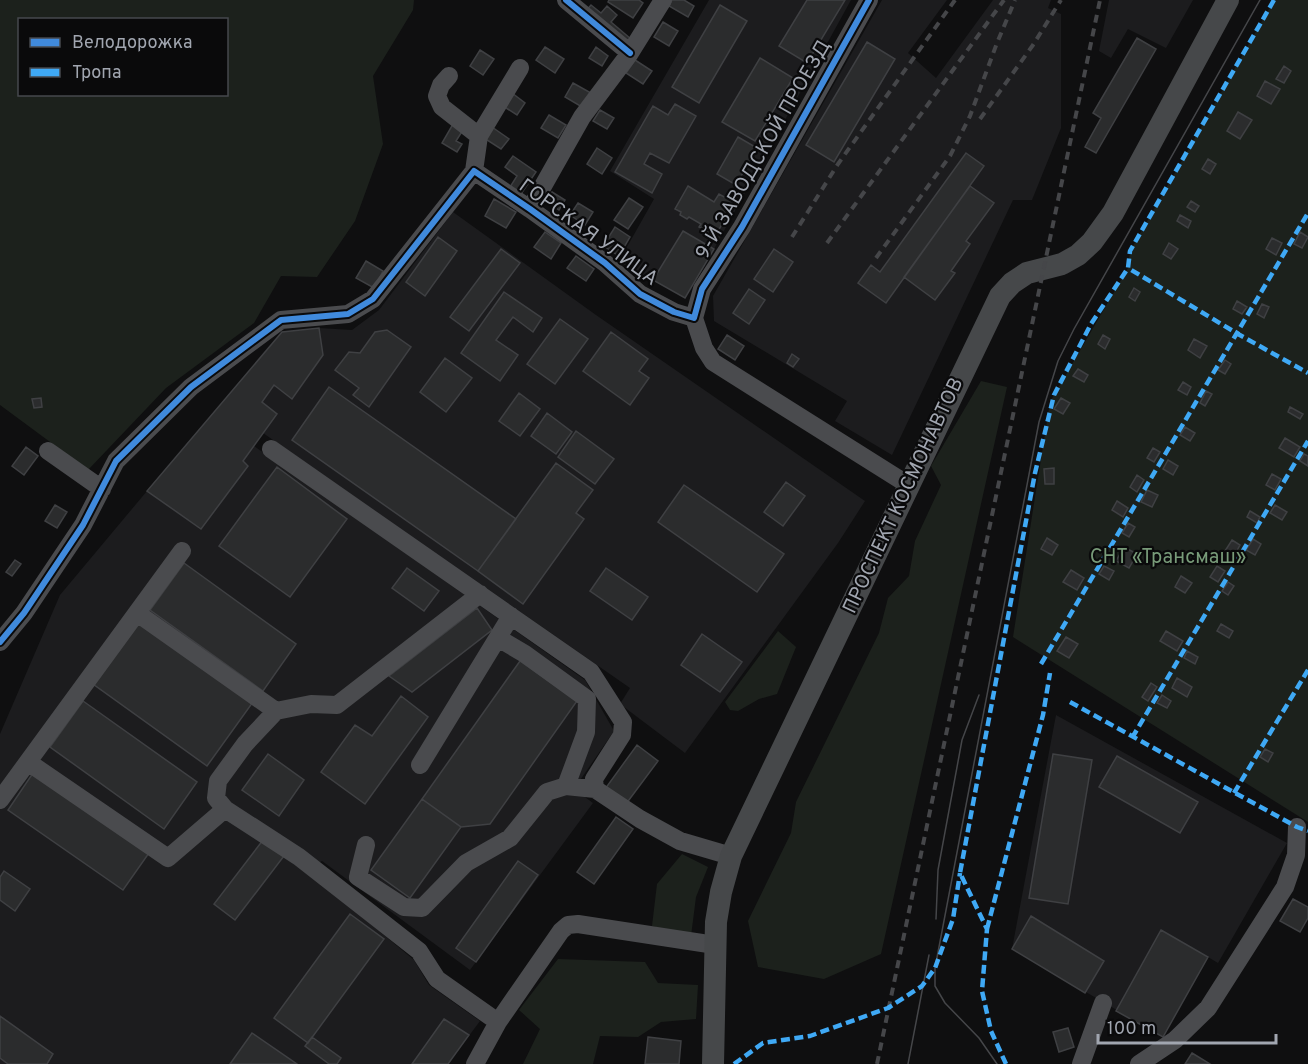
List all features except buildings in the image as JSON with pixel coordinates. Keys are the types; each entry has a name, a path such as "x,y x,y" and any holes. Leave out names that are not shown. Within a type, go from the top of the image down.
{"main road":[{"name":"ПРОСПЕКТ КОСМОНАВТОВ","path":"713,1064 715,945 721,892 731,856 910,486 985,324 1000,296 1012,283 1027,273 1062,264 1078,255 1092,242 1113,213 1228,0"}],"street":[{"path":"566,0 630,54"},
{"name":"ГОРСКАЯ УЛИЦА","path":"531,209 582,117 630,54 663,0"},
{"name":"9-Й ЗАВОДСКОЙ ПРОЕЗД","path":"694,318 702,289 742,227 869,0"},
{"path":"0,642 24,613 83,525 116,461 191,387 281,320 348,314 373,299 474,171 478,136 520,68"},
{"path":"449,76 441,85 437,96 442,107 478,136"},
{"name":"ГОРСКАЯ УЛИЦА","path":"474,171 605,263 640,294 674,312 694,318"},
{"path":"694,318 704,348 713,362 910,486"},
{"path":"271,449 591,672 623,722 622,735 594,779 595,789"},
{"path":"48,451 102,489"},
{"path":"0,800 182,551"},
{"path":"480,594 337,705 311,704 276,711 245,744 218,781 216,798 225,809 299,857 419,951 437,979 498,1022"},
{"path":"137,613 276,711"},
{"path":"420,765 511,616"},
{"path":"498,638 525,654 587,699 586,732 566,786"},
{"path":"28,762 168,858 225,809"},
{"path":"366,845 358,877 404,907 422,908 466,863 510,838 547,792 566,786 595,789 640,819 680,841 731,856"},
{"path":"1139,1064 1175,1040 1208,1008 1285,887 1296,855 1297,828"},
{"path":"475,1064 498,1022 561,931 568,925 578,924 715,945"},
{"path":"1081,1064 1103,1003"}],"shaded area":[{"path":"709,0 851,0 685,298 623,264 623,254 654,199 610,171"},
{"path":"882,0 947,0 908,53 936,78 993,0 1051,0 1048,8 1061,14 1061,128 1032,200 1013,200 892,455 835,421 847,401 714,321 713,296"},
{"path":"1109,0 1193,0 1166,48 1128,29 1111,58 1099,51"},
{"path":"453,212 596,315 865,501 838,543 685,753 620,704 630,688 263,433 262,402 274,385 293,398 323,355 319,328 352,330 379,310"},
{"path":"254,446 585,680 614,731 574,789 593,803 470,970 322,861 306,870 414,960 429,985 480,1021 448,1064 0,1064 0,734 60,595 147,491 201,529 248,466 243,461"},
{"path":"1056,715 1287,843 1218,963 1208,957 1163,1037 1012,949"}],"green space":[{"path":"0,0 414,0 413,10 373,76 383,144 355,221 317,277 281,276 254,323 166,388 88,470 0,405"},
{"name":"СНТ «Трансмаш»","path":"1274,0 1308,0 1308,822 1013,637 1050,402 1128,268 1130,251"},
{"path":"981,381 1007,387 881,954 824,979 758,967 748,921 791,833 796,802 879,633 888,598 909,576 915,541 941,485 931,466"},
{"path":"778,631 796,647 777,694 759,699 738,711 730,710 725,702"},
{"path":"682,854 708,867 696,897 691,936 652,926 657,884"},
{"path":"558,959 645,962 658,983 698,985 696,1019 661,1022 638,1037 600,1036 593,1064 523,1064 540,1029 519,1010"}],"tram line":[{"path":"997,1064 979,1038 945,1003 935,986 935,968 1039,422 1058,361 1074,329 1260,0"},
{"path":"936,919 938,870 962,740 979,695"},
{"path":"908,1064 929,955"}],"railway":[{"path":"792,237 838,164 955,0"},
{"path":"827,243 1004,0"},
{"path":"876,258 950,156 970,116 1015,0"},
{"path":"980,119 1033,45 1061,0"},
{"path":"877,1064 1100,0"}],"marked path":[{"path":"1274,0 1130,251 1128,268 1308,373"},
{"path":"1041,664 1308,213"},
{"path":"1006,1064 991,1031 982,991 987,929 960,873 1035,473 1054,395 1091,324 1128,268"},
{"path":"1132,738 1308,441"},
{"path":"1234,793 1308,670"},
{"path":"987,929 1043,715 1050,673"},
{"path":"1070,702 1308,831"},
{"path":"734,1064 763,1043 810,1036 888,1008 922,986 935,968 953,919 960,873"}],"cycle path":[{"path":"566,0 630,53"},
{"path":"0,642 24,613 83,525 116,461 191,387 281,320 348,314 373,299 474,171 605,263 640,294 674,312 694,318 702,289 742,227 869,0"}]}
